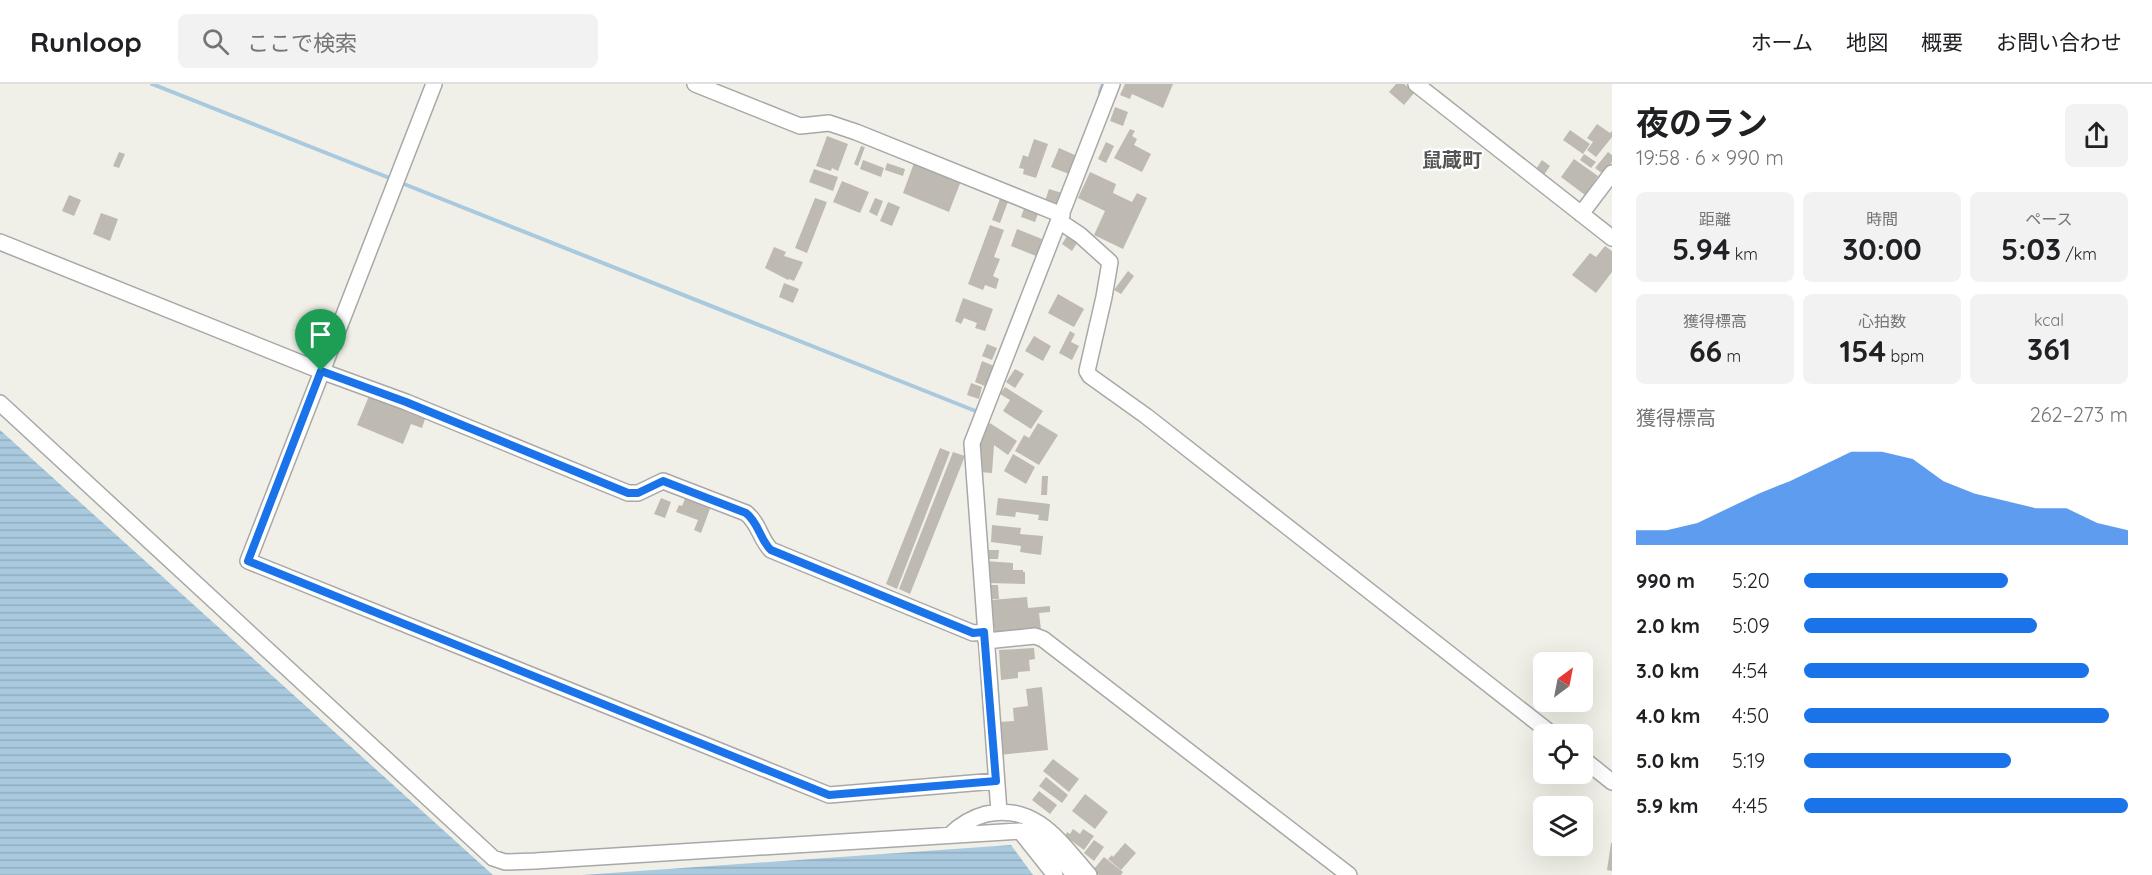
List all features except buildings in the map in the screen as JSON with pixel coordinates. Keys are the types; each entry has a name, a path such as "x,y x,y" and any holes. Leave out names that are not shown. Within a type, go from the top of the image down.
{"street":[{"path":"434,84 248,561 829,795 997,796 1052,832 1089,875"},
{"path":"694,84 800,126 828,123 856,132 1060,218 1110,262 1087,371 1090,376 1146,416 1538,724"},
{"path":"997,796 972,443 1112,84"},
{"path":"1416,84 1612,238"},
{"path":"1581,214 1612,173"},
{"path":"0,242 321,371 406,402 628,493 638,493 663,481 746,513 754,519 765,545 771,550 973,633 985,636 1035,636 1043,639 1349,875"},
{"path":"0,403 493,858 505,862 535,861 1020,831 1054,874"},
{"path":"1593,767 1612,782"},
{"path":"950,835 961,823 997,796"},
{"path":"1023,814 1052,855 1054,874"},
{"path":"1052,832 1067,866 1074,875"}],"water":[{"path":"0,430 31,458 493,875 0,875"},
{"path":"1011,845 1033,875 582,875"}],"waterway":[{"path":"152,84 392,179"},
{"path":"1100,92 1103,84"},
{"path":"399,182 978,412"}],"district":[{"name":"鼠蔵町","path":"1452,160"}],"route":[{"path":"321,371 406,402 628,493 638,493 663,481 746,513 754,519 765,545 771,550 973,633 984,632 996,781 829,795 248,561 321,371"}]}
